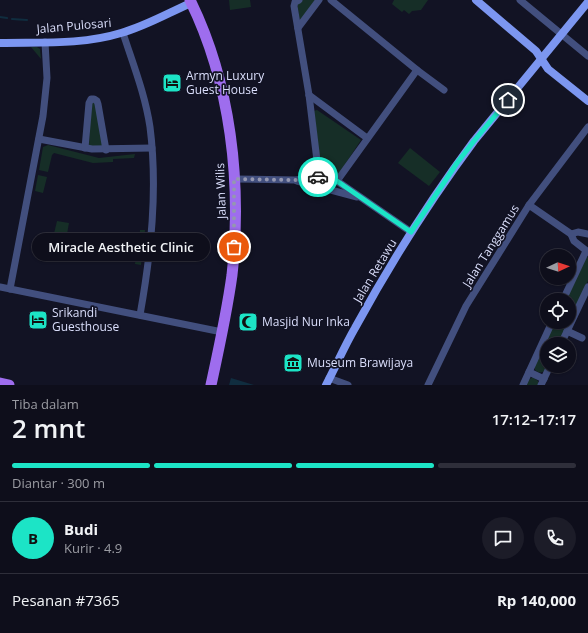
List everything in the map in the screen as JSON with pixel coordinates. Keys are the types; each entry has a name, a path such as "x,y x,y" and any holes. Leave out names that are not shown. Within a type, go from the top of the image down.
{"main road":[{"path":"476,0 536,52 548,69 588,101"},
{"name":"Jalan Pulosari","path":"0,43 84,40 106,37 123,33 149,23 191,2"},
{"name":"Jalan Wilis","path":"191,2 203,29 219,80 229,132 234,179 234,247 228,304 212,385"},
{"name":"Jalan Retawu","path":"327,382 355,328 411,232 457,163 588,2"},
{"path":"0,383 9,385"}],"street":[{"path":"299,0 295,2 294,6 309,95 319,177"},
{"path":"298,28 319,0"},
{"path":"331,0 444,90"},
{"path":"520,0 588,56"},
{"path":"123,33 142,90 150,126 152,148 153,211 150,252 140,315"},
{"path":"10,289 39,139 46,94 47,78 45,42"},
{"path":"337,181 417,70"},
{"path":"309,95 367,138"},
{"path":"85,148 89,102 91,99 94,99 98,104 106,150"},
{"name":"Jalan Tanggamus","path":"428,385 466,306 529,205 588,127"},
{"path":"39,139 85,148 106,150 152,148"},
{"path":"234,179 295,180 319,177 337,181 411,232"},
{"path":"295,180 316,187 361,198"},
{"path":"529,205 570,234 574,241 587,251 566,293"},
{"path":"570,234 578,232 588,234"},
{"path":"0,287 222,332"},
{"path":"564,337 588,287"},
{"path":"523,385 549,329"},
{"path":"567,331 582,338"},
{"path":"529,372 543,382"},
{"path":"327,382 348,385"}],"green space":[{"path":"229,0 250,0 251,7 230,10"},
{"path":"303,0 315,0 300,22 297,3"},
{"path":"394,0 428,0 421,10 412,11 409,14 404,10 402,12 392,4"},
{"path":"31,47 37,47 40,49 41,59"},
{"path":"91,102 95,102 103,146 89,145"},
{"path":"317,110 361,140 338,175 329,176 321,173 314,111"},
{"path":"48,145 99,158 135,154 134,158 113,159 113,162 93,163 54,153 52,155 48,172 39,170 43,147"},
{"path":"410,148 440,172 429,186 398,163"},
{"path":"38,175 47,177 43,193 35,191"},
{"path":"57,221 69,223 65,245 52,242"},
{"path":"140,230 145,230 141,265 135,264 137,248 141,248 142,243 139,242"},
{"path":"47,243 71,247 68,261 44,256"},
{"path":"588,257 588,281 576,306 576,293 569,293 573,285 576,285 576,279 586,258"},
{"path":"552,329 565,329 561,337 548,337"},
{"path":"540,354 540,372 535,370 535,365"},
{"path":"533,377 538,381 538,385 526,385 528,380"}],"water":[{"path":"231,378 254,385 229,385"}],"waterway":[{"path":"0,17 7,18"},
{"path":"12,19 27,20"}],"way so far":[{"path":"234,247 234,179 295,180 318,177"}],"place":[{"name":"Armyn Luxury Guest House","path":"172,83"},
{"name":"Miracle Aesthetic Clinic","path":"234,247"},
{"name":"Srikandi Guesthouse","path":"38,320"},
{"name":"Masjid Nur Inka","path":"248,322"},
{"name":"Museum Brawijaya","path":"293,363"}],"route":[{"path":"318,177 337,181 411,232 457,163 508,100"}]}
